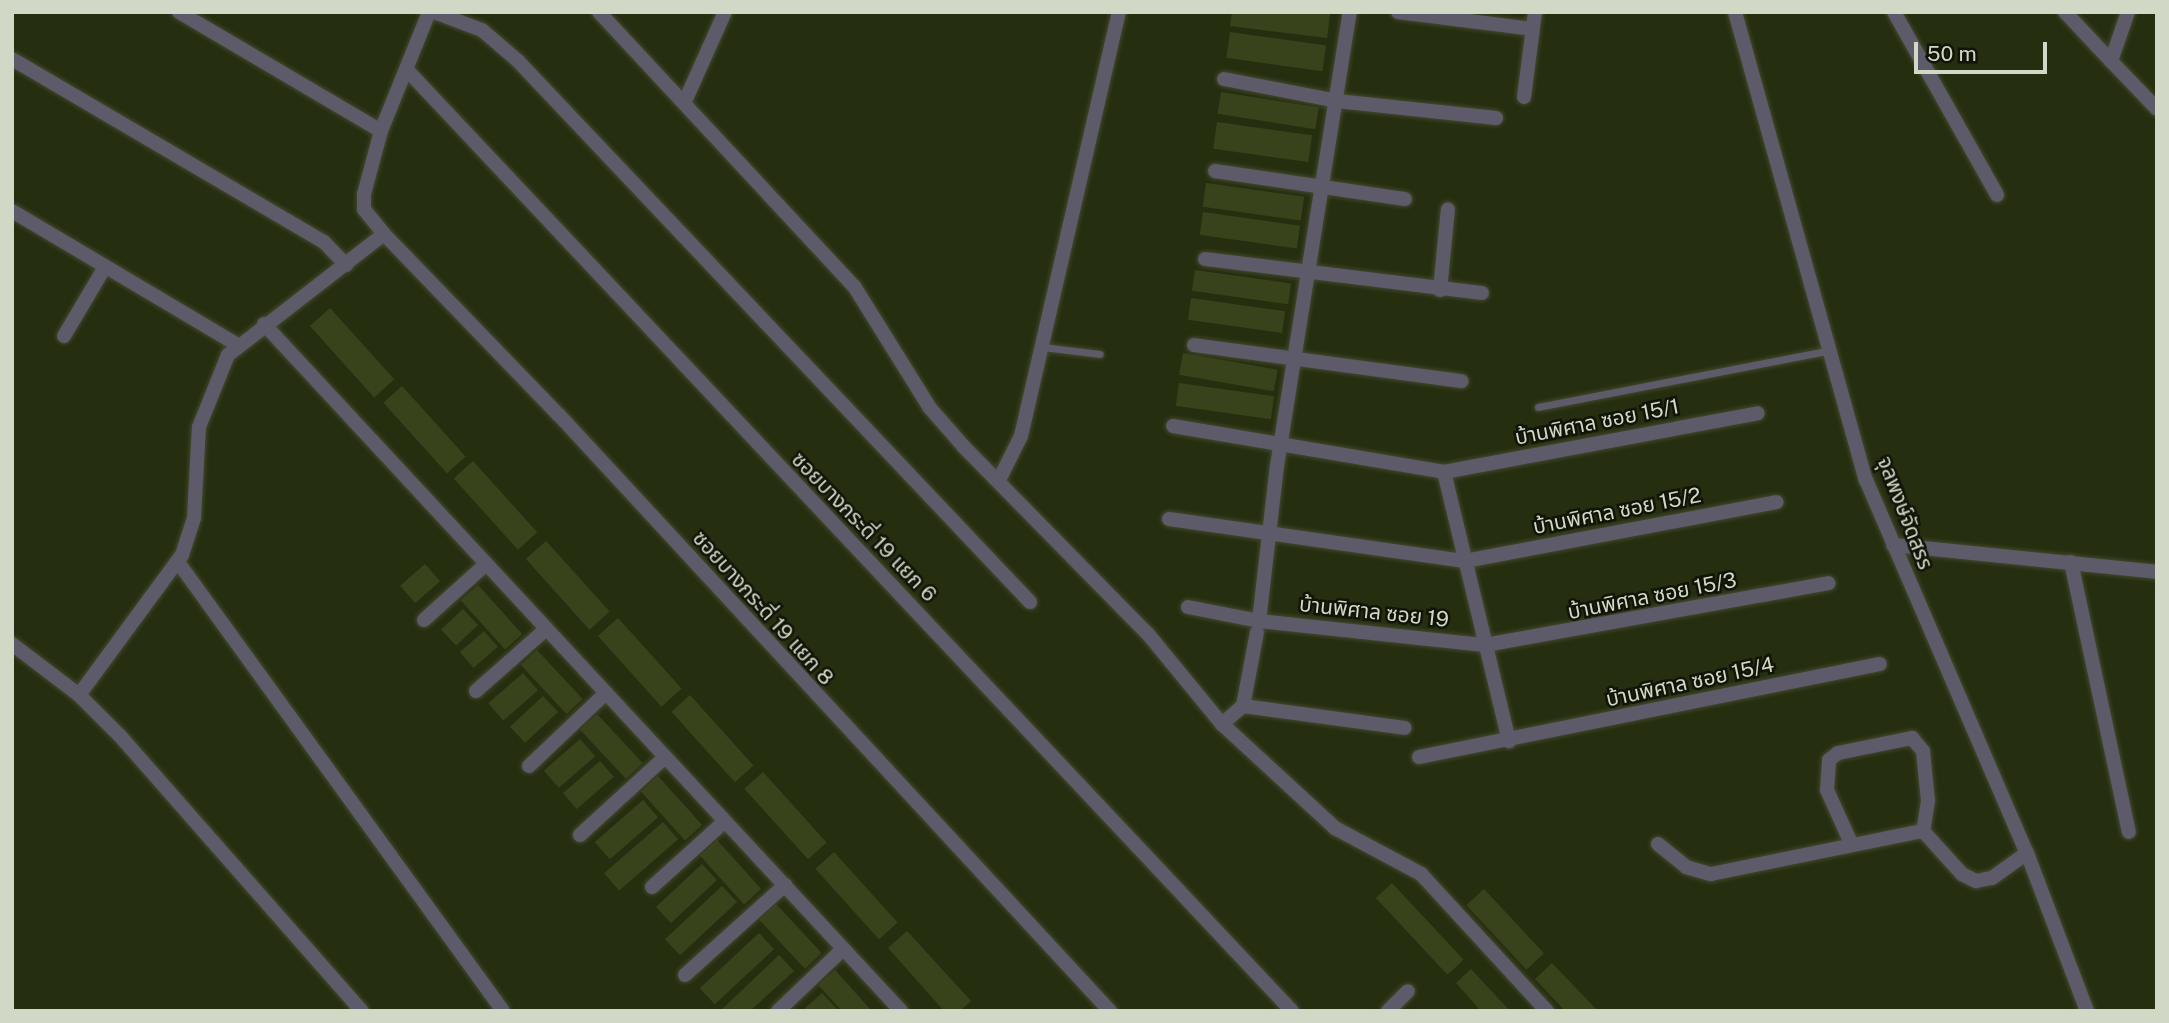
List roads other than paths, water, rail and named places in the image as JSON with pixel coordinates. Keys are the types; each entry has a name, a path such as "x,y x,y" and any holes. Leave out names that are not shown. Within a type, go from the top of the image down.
{"street":[{"path":"179,12 381,131"},
{"path":"431,12 482,30 518,61 1030,602"},
{"name":"ซอยบางกระดี่ 19 แยก 8","path":"431,12 381,131 363,204 384,234 559,415 1110,1011"},
{"path":"600,12 686,99 854,286 930,408 1148,634 1222,724 1335,828 1421,874 1547,1011"},
{"path":"686,99 725,12"},
{"path":"999,480 1021,436 1119,12"},
{"path":"1222,724 1243,706 1258,627 1280,446 1324,190 1350,12"},
{"path":"1398,12 1453,16 1532,29"},
{"path":"1524,97 1535,12"},
{"name":"จุลพงษ์จัดสรร","path":"1735,12 1867,480 2027,853 2087,1011"},
{"path":"1894,12 1997,195"},
{"path":"2065,12 2157,109"},
{"path":"2111,61 2128,12"},
{"path":"12,59 324,242 346,265"},
{"name":"ซอยบางกระดี่ 19 แยก 6","path":"408,71 1292,1011"},
{"path":"1224,79 1337,101 1496,118"},
{"path":"1215,171 1324,190 1405,199"},
{"path":"1440,290 1448,209"},
{"path":"12,211 236,344"},
{"path":"79,695 178,562 194,518 199,426 236,344 346,265 384,234"},
{"path":"1205,259 1440,290 1482,293"},
{"path":"64,336 105,267"},
{"path":"264,324 901,1011"},
{"path":"1194,345 1296,362 1462,381"},
{"name":"บ้านพิศาล ซอย 15/1","path":"1173,426 1444,472 1758,413"},
{"path":"1444,472 1509,741"},
{"name":"บ้านพิศาล ซอย 15/2","path":"1168,519 1465,561 1776,502"},
{"path":"1893,545 2157,572"},
{"path":"178,562 503,1011"},
{"path":"2071,562 2129,832"},
{"path":"424,620 486,564"},
{"name":"บ้านพิศาล ซอย 15/3","path":"1485,645 1828,583"},
{"name":"บ้านพิศาล ซอย 19","path":"1188,607 1258,627 1485,645"},
{"path":"476,691 546,629"},
{"path":"12,644 79,695 362,1011"},
{"name":"บ้านพิศาล ซอย 15/4","path":"1419,757 1509,741 1880,664"},
{"path":"529,766 606,693"},
{"path":"1243,706 1405,728"},
{"path":"1851,843 1827,790 1829,760 1838,752 1912,738 1923,751 1928,801 1923,831"},
{"path":"580,835 665,757"},
{"path":"652,887 725,821"},
{"path":"1923,831 1962,874 1976,881 1992,878 2027,853"},
{"path":"1658,844 1686,867 1711,874 1851,843 1923,831"},
{"path":"685,975 785,885"},
{"path":"778,1011 843,949"},
{"path":"1388,1011 1408,991"}],"lane":[{"path":"1040,346 1101,354"},
{"path":"1538,407 1832,349"}]}
